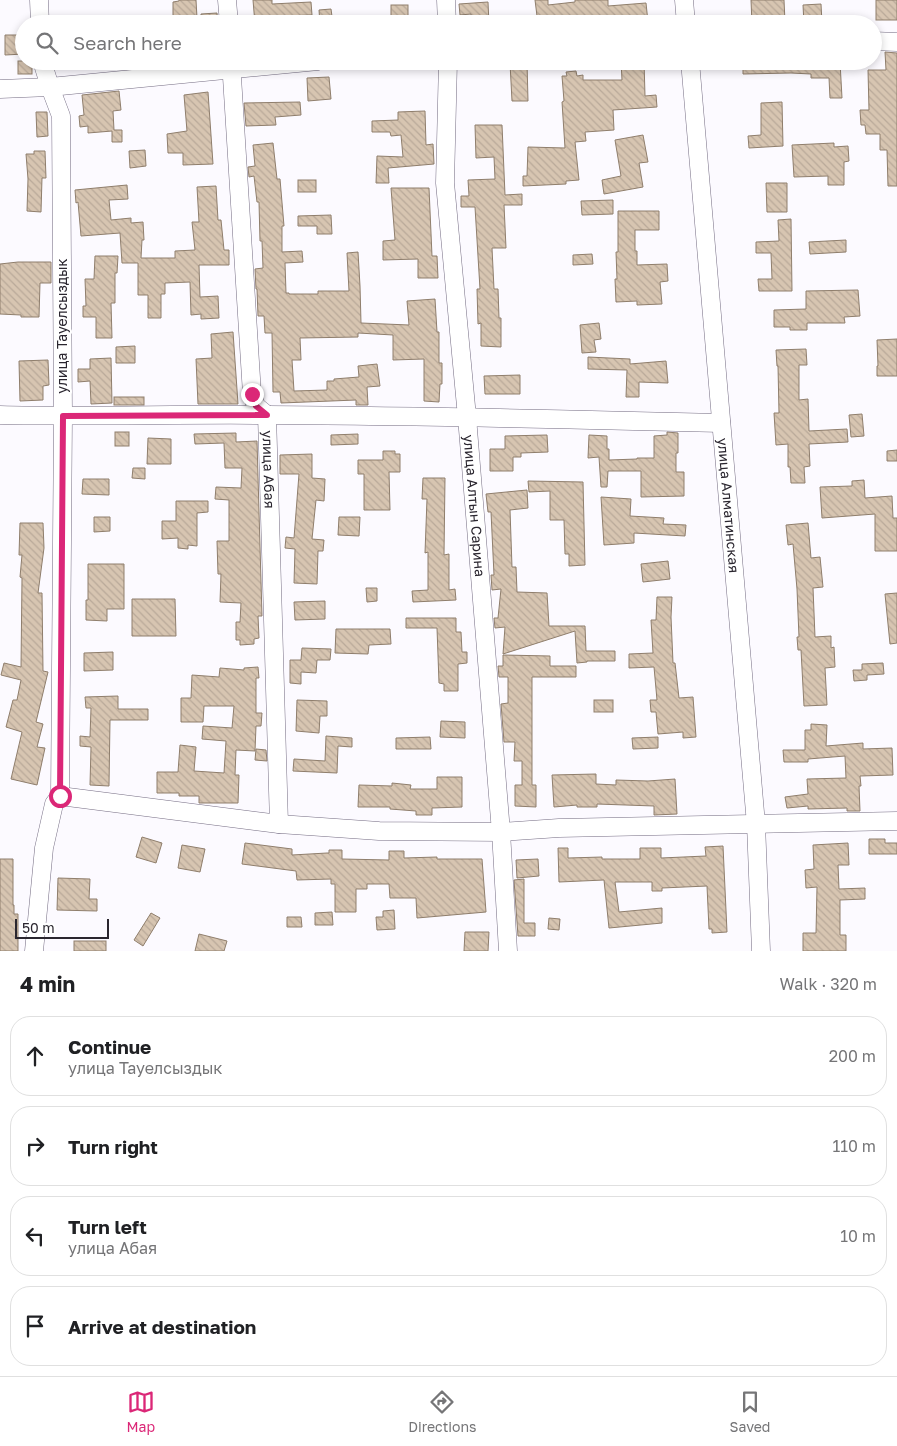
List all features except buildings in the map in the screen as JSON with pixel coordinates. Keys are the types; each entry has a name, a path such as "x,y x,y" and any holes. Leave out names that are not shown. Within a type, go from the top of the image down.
{"street":[{"path":"39,0 40,15"},
{"path":"227,0 228,15"},
{"path":"446,0 447,15"},
{"path":"684,0 685,15"},
{"path":"882,41 897,42"},
{"name":"улица Тауелсыздык","path":"34,951 44,848 54,804 60,796 63,416 61,116 45,70"},
{"path":"0,89 50,87 197,70"},
{"name":"улица Абая","path":"231,70 252,394 256,406 267,415 280,824"},
{"name":"улица Алтын Сарина","path":"448,70 445,183 467,417 501,832 508,951"},
{"name":"улица Алматинская","path":"691,70 756,824 761,951"},
{"path":"0,415 267,415 721,422"},
{"path":"60,796 280,824 379,831 501,832 559,828 897,821"}],"route":[{"path":"60,796 63,416 267,415 256,406 252,394"}]}
